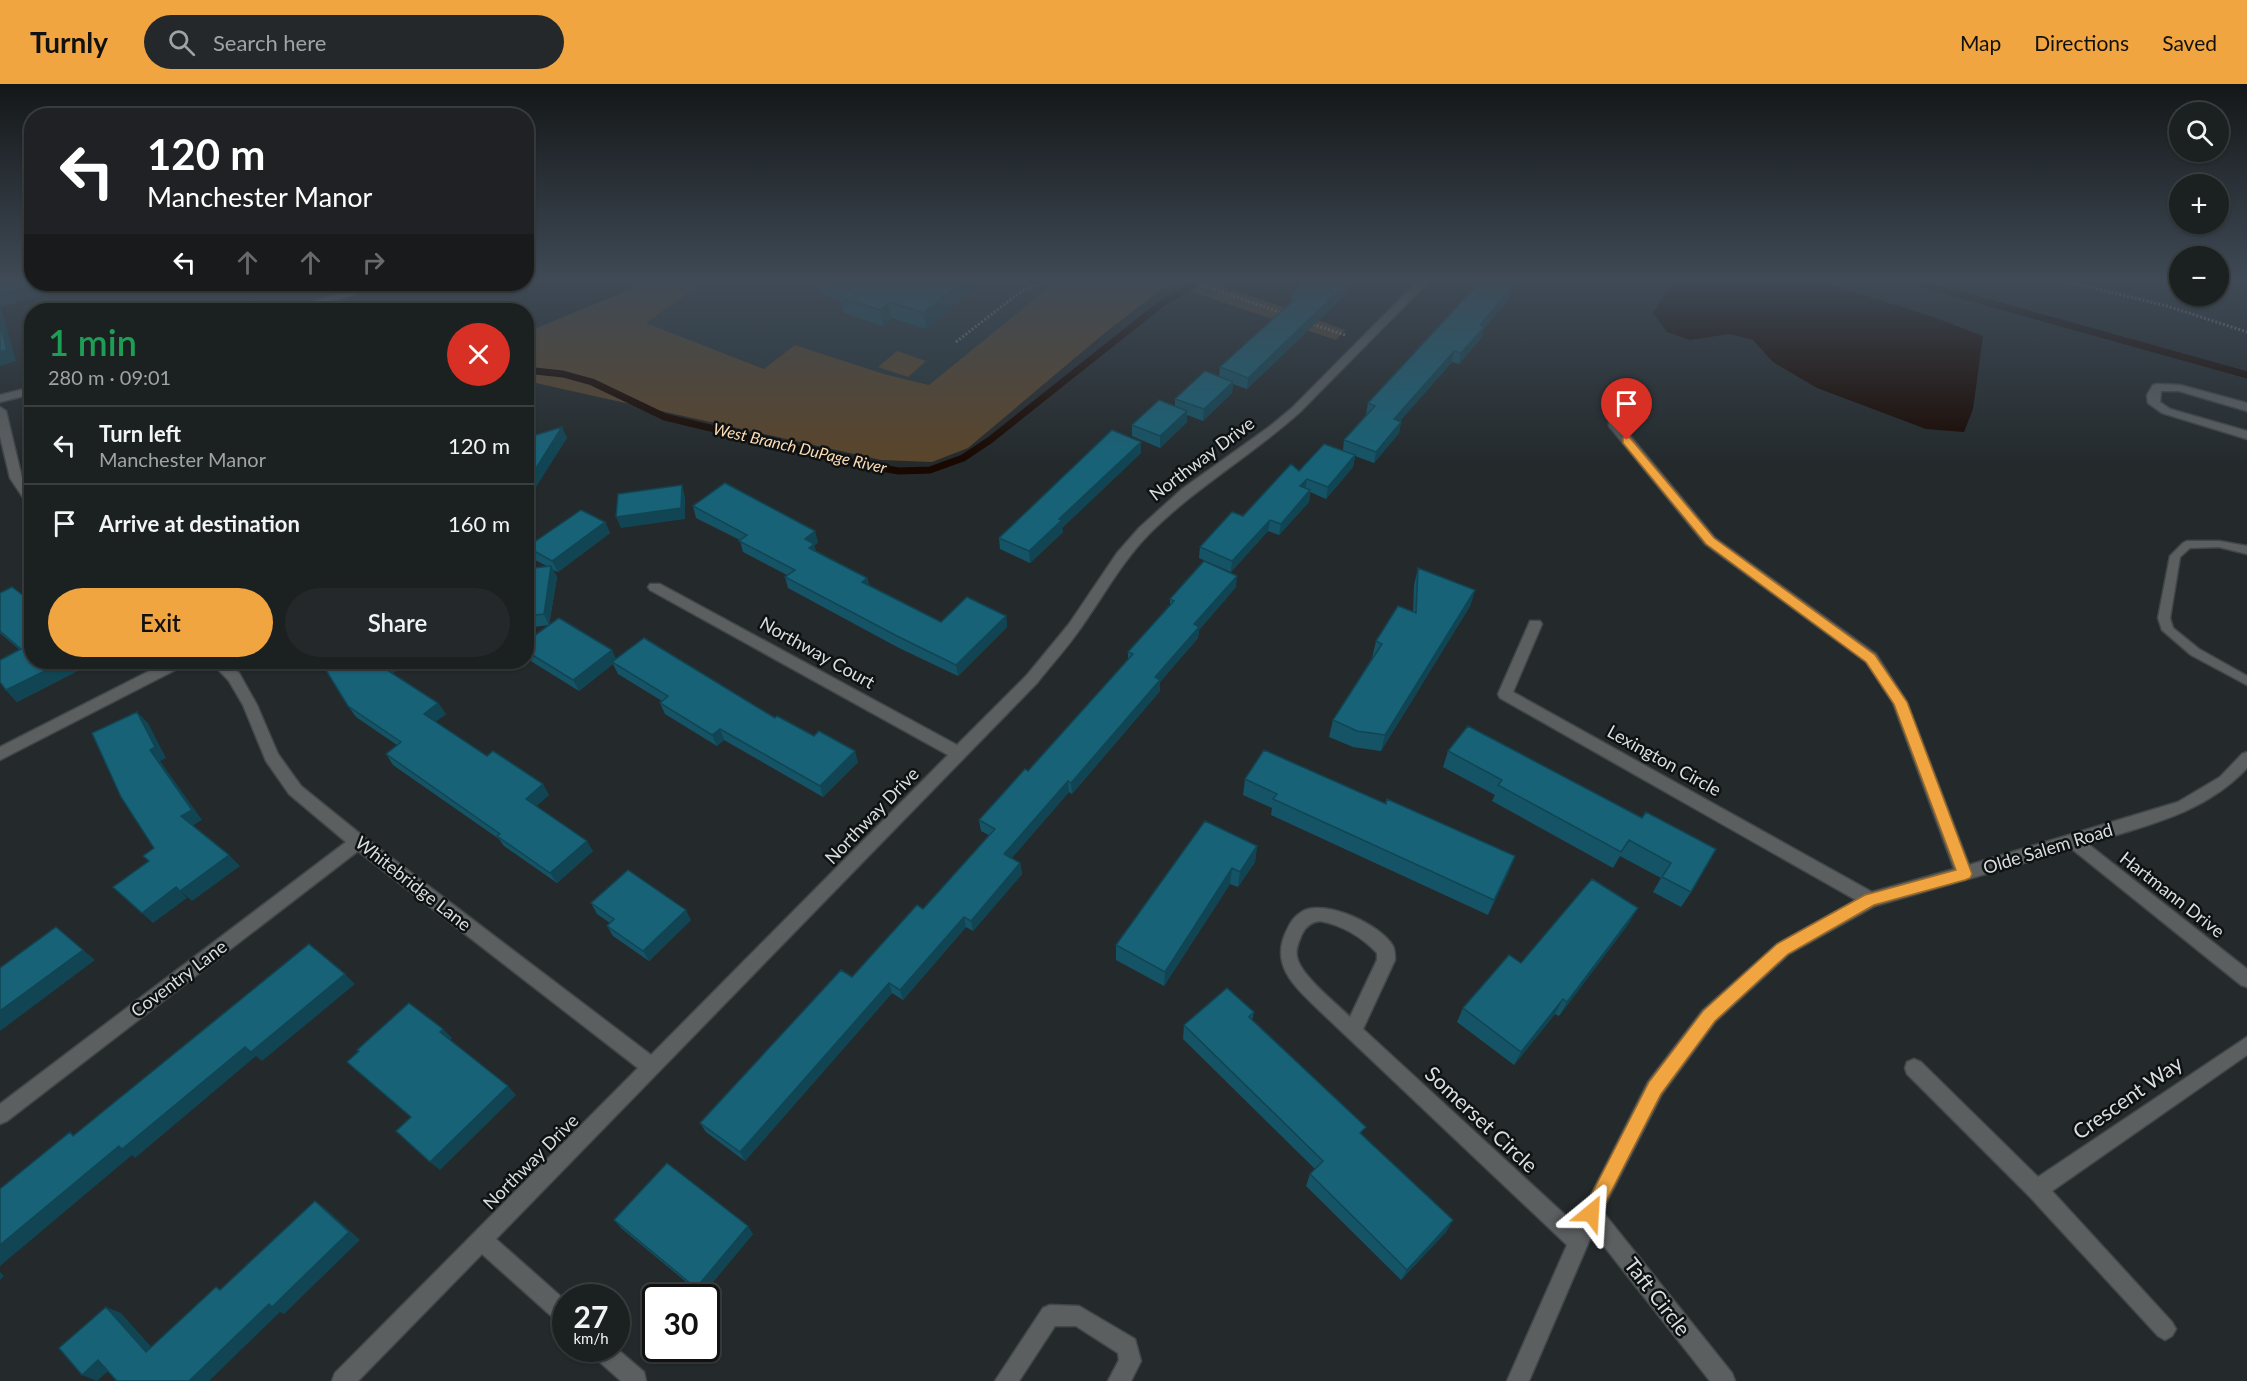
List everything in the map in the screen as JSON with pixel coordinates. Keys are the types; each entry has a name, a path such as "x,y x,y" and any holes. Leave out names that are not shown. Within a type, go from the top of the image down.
{"street":[{"name":"Northway Drive","path":"344,1381 1038,672 1074,628 1122,556 1144,531 1186,492 1290,416 1365,341"},
{"path":"2247,407 2171,386 2157,387 2153,395 2154,403 2166,411 2247,435"},
{"path":"0,399 24,392"},
{"path":"0,411 16,478 24,490"},
{"path":"1613,423 1710,541 1871,658 1900,702 1965,874"},
{"name":"Northway Court","path":"655,587 960,753"},
{"name":"Lexington Circle","path":"1536,624 1505,694 1870,900"},
{"path":"0,754 164,669"},
{"name":"Whitebridge Lane","path":"225,669 234,677 250,705 258,729 282,774 295,790 358,842 652,1067"},
{"name":"Olde Salem Road","path":"1518,1381 1591,1213 1655,1088 1709,1016 1783,949 1870,900 2074,842 2183,807 2225,781 2247,759"},
{"name":"Coventry Lane","path":"0,1115 358,842"},
{"name":"Hartmann Drive","path":"2074,842 2247,979"},
{"name":"Somerset Circle","path":"1353,1031 1386,960 1386,950 1365,931 1346,921 1332,916 1314,914 1302,919 1288,944 1287,955 1290,966 1353,1031 1578,1241"},
{"name":"Crescent Way","path":"2037,1190 2247,1045"},
{"path":"1914,1068 2037,1190 2165,1329"},
{"name":"Taft Circle","path":"1591,1213 1724,1381"},
{"path":"482,1240 552,1303"},
{"path":"1006,1381 1050,1315 1079,1316 1126,1347 1130,1361 1119,1381"},
{"path":"616,1362 636,1380"}],"lane":[{"path":"2247,550 2219,544 2187,545 2175,556 2164,618 2168,630 2195,652 2247,681"}],"shaded area":[{"path":"534,341 691,341 764,369 795,345 884,374 929,385 984,341 1096,341 968,448 932,462 881,460 534,383"},
{"path":"691,341 984,341 930,385 884,374 795,345 765,369"},
{"path":"1753,341 1982,341 1973,409 1964,432 1926,429 1817,388 1773,362"},
{"path":"897,351 926,361 908,377 878,367"}],"building":[{"path":"0,341 4,341 7,350 0,352"},
{"path":"1249,341 1287,341 1248,378 1220,367"},
{"path":"1426,341 1472,341 1461,353 1454,351 1394,419 1401,422 1376,452 1344,440 1375,406 1368,403"},
{"path":"1205,371 1233,382 1204,409 1175,399"},
{"path":"1159,400 1187,411 1160,436 1132,425"},
{"path":"562,427 534,471 534,436"},
{"path":"1112,430 1141,442 1059,519 1062,520 1029,551 999,538"},
{"path":"1324,444 1355,455 1328,487 1307,479 1300,486 1310,490 1281,524 1270,520 1232,561 1200,547 1232,512 1243,516 1291,464 1299,471"},
{"path":"725,483 815,531 805,539 814,544 809,548 867,578 862,582 941,622 967,597 1006,616 956,665 785,577 795,570 739,541 747,535 693,506"},
{"path":"682,485 681,508 616,517 618,494"},
{"path":"581,510 605,522 552,561 534,551 534,542"},
{"path":"1204,561 1237,576 1194,624 1199,627 1155,677 1160,680 1071,783 1068,781 1004,854 1020,863 971,921 964,917 900,990 889,983 740,1152 700,1123 841,970 852,977 917,905 923,909 995,829 979,820 1025,769 1028,771 1133,654 1128,652 1174,601 1170,599"},
{"path":"551,566 544,614 534,615 534,568"},
{"path":"1418,568 1475,590 1385,735 1357,731 1333,720 1382,644 1376,641 1398,606 1416,613"},
{"path":"12,587 24,596 24,669 49,669 6,690 0,682 0,660 21,649 0,631 0,593"},
{"path":"559,618 612,650 573,680 534,656 534,636"},
{"path":"644,638 775,718 777,716 814,736 819,731 855,751 820,786 720,729 712,735 660,703 668,696 612,662"},
{"path":"325,669 385,669 438,703 424,714 487,756 493,751 543,784 526,799 587,841 550,873 497,836 500,834 386,754 401,742 348,706"},
{"path":"137,712 155,747 150,750 192,810 181,816 229,855 180,891 176,887 142,913 113,887 149,861 143,856 154,848 121,797 92,733"},
{"path":"1468,726 1642,818 1646,812 1716,849 1691,892 1662,877 1671,863 1629,840 1621,852 1498,785 1502,780 1448,751"},
{"path":"1264,750 1386,804 1387,799 1515,856 1494,900 1273,799 1277,794 1245,779"},
{"path":"1205,821 1257,846 1240,872 1232,868 1165,972 1116,945"},
{"path":"628,870 686,910 643,951 607,926 614,919 591,903"},
{"path":"1592,879 1638,908 1567,1002 1563,999 1521,1052 1463,1008 1509,955 1521,963"},
{"path":"56,927 83,950 0,1011 0,968"},
{"path":"309,944 345,974 251,1052 245,1047 122,1149 119,1146 0,1245 0,1189 70,1132 73,1136"},
{"path":"1227,988 1254,1012 1249,1017 1366,1127 1360,1133 1453,1220 1407,1270 1310,1174 1323,1161 1184,1025"},
{"path":"409,1003 443,1029 440,1032 508,1086 430,1162 396,1131 411,1117 347,1062"},
{"path":"667,1163 748,1226 699,1284 691,1284 614,1220"},
{"path":"315,1201 349,1232 272,1307 269,1304 189,1381 117,1381 98,1360 82,1375 59,1348 106,1307 146,1352 216,1287 220,1290"}],"waterway":[{"name":"West Branch DuPage River","path":"534,371 563,374 592,382 665,417 863,465 899,471 930,470 963,458 990,440 1115,341"},
{"name":"West Branch DuPage River","path":"2124,341 2247,375"}],"route":[{"path":"1591,1213 1655,1088 1709,1016 1738,989 1783,949 1870,900 1965,874 1900,702 1871,658 1710,541 1627,440"}]}
